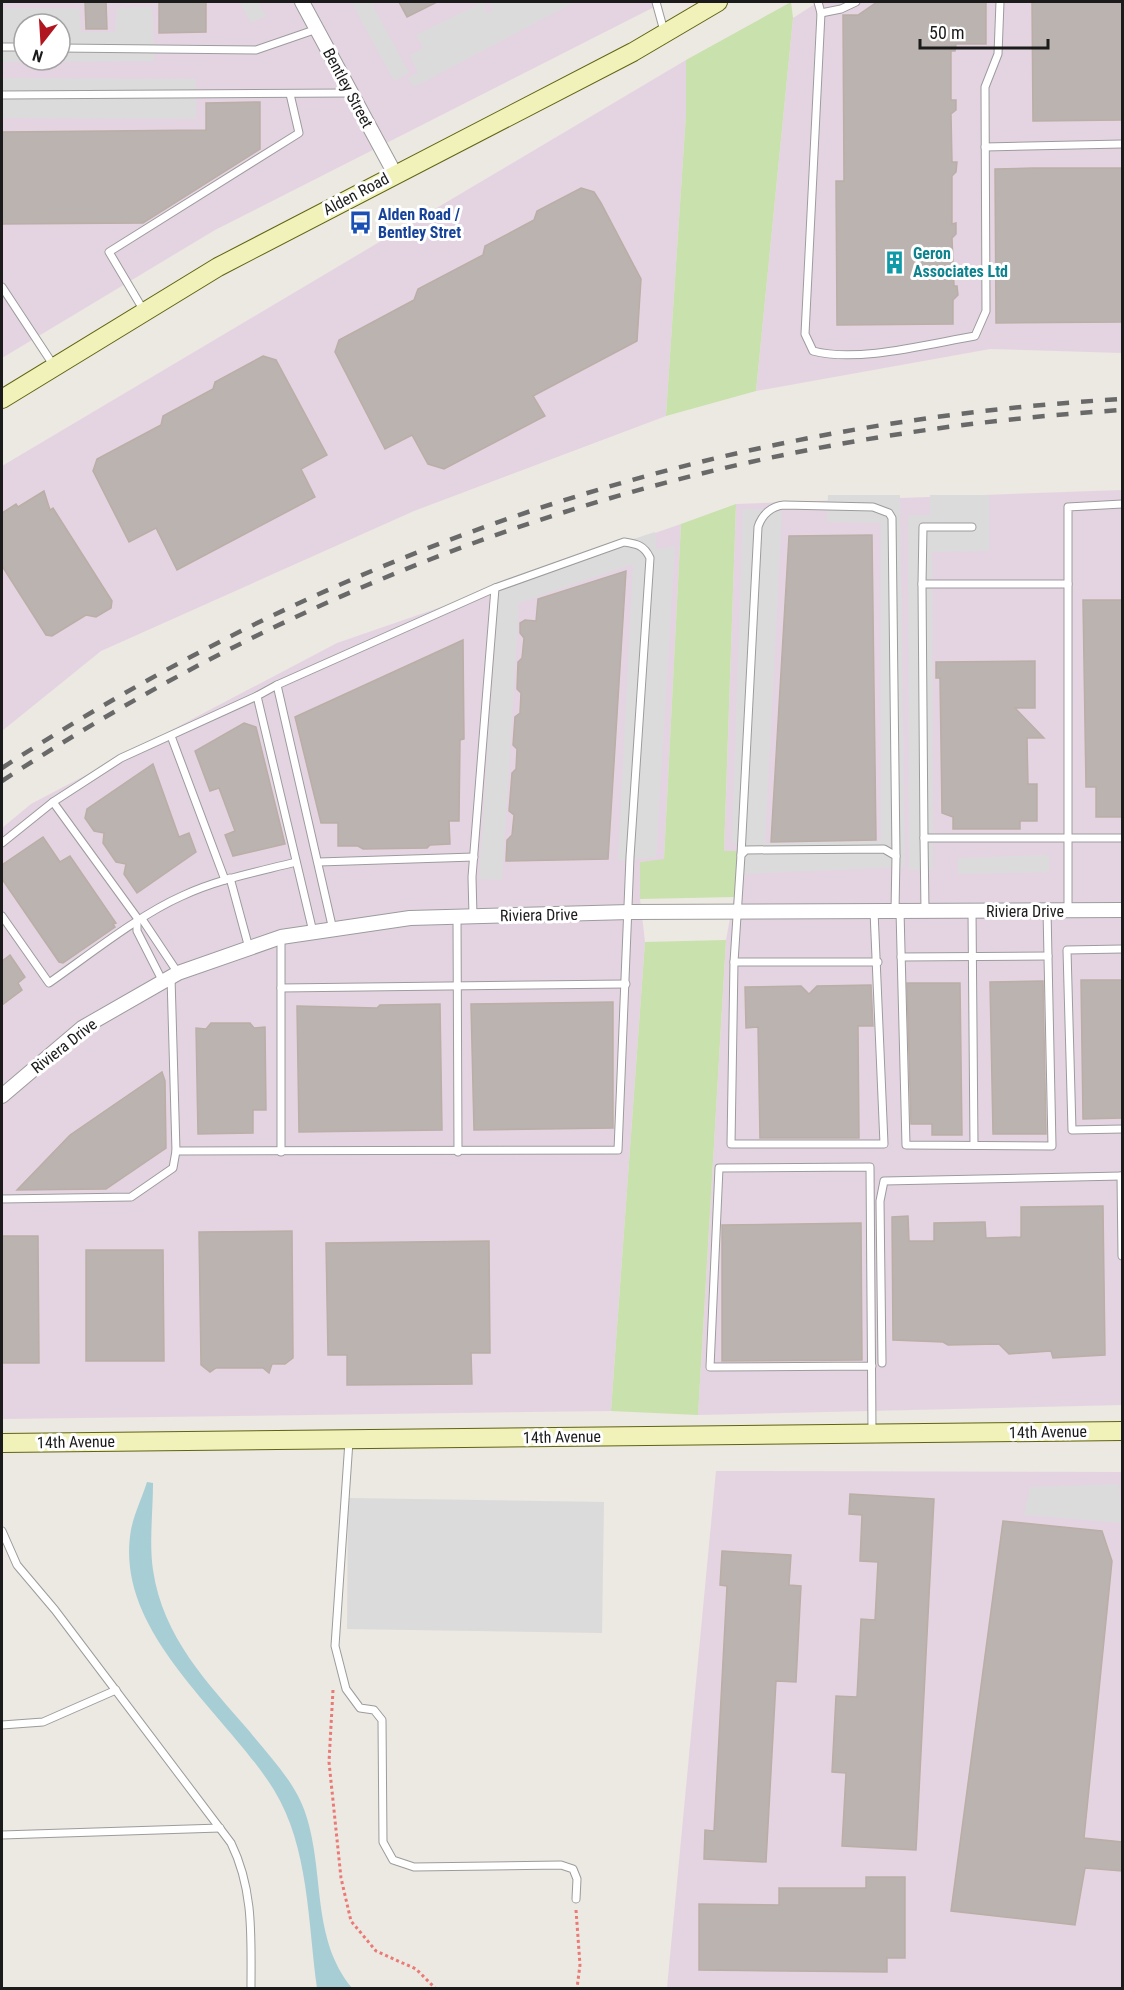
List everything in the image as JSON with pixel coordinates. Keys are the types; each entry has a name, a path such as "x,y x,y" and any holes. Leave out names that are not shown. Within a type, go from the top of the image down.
{"main road":[{"name":"Alden Road","path":"2,399 218,267 665,33 718,2"},
{"name":"14th Avenue","path":"2,1443 1122,1431"}],"street":[{"name":"Bentley Street","path":"302,2 394,174"},
{"name":"Riviera Drive","path":"2,1096 82,1029 171,978 281,937 410,918 630,912 1122,910"}],"lane":[{"path":"656,2 665,33"},
{"path":"818,2 820,13 805,334 813,351 828,355 900,350 975,336 986,311 985,87 998,54 1000,2"},
{"path":"820,13 841,9 856,2"},
{"path":"72,48 256,50 317,29"},
{"path":"2,95 351,93"},
{"path":"144,311 109,252 298,133 290,94"},
{"path":"985,147 1122,144"},
{"path":"2,287 54,366"},
{"path":"1068,910 1068,507 1122,504"},
{"path":"874,911 878,962 884,1144 731,1144 734,962 758,527 761,519 775,506 873,507 889,513 891,518 897,911 901,957 906,1145 1052,1146 1047,910"},
{"path":"925,911 923,527 972,527"},
{"path":"2,843 53,802 121,758 277,685 495,588 624,542 636,543 646,548 650,558 630,857 630,912 618,1150 458,1152 176,1150"},
{"path":"922,584 1068,584"},
{"path":"473,916 474,857 495,588"},
{"path":"277,685 333,930"},
{"path":"257,696 313,933"},
{"path":"171,736 228,879 249,948"},
{"path":"2,1199 131,1197 173,1168 176,1150 171,978 139,920 53,802"},
{"path":"924,838 1068,840 1122,838"},
{"path":"741,855 746,850 884,849 896,856"},
{"path":"319,862 474,857"},
{"path":"2,916 48,983 139,920 181,896 228,879 296,862"},
{"path":"972,911 974,1145"},
{"path":"457,917 458,1152"},
{"path":"139,920 137,932 171,978"},
{"path":"281,937 281,1152"},
{"path":"1122,949 1066,950 1072,1130 1122,1129"},
{"path":"901,957 1048,956"},
{"path":"734,962 878,962"},
{"path":"281,988 627,984"},
{"path":"872,1366 710,1367 719,1168 870,1167 872,1366 872,1434"},
{"path":"882,1363 880,1201 884,1181 1122,1176 1122,1256"},
{"path":"349,1439 335,1646 346,1689 360,1708 374,1710 382,1720 383,1842 393,1860 414,1867 561,1865 573,1869 577,1879 576,1899"},
{"path":"2,1530 17,1565 116,1690 231,1843 243,1867 250,1902 251,1989"},
{"path":"2,1725 43,1722 116,1690"},
{"path":"2,1835 220,1828"}],"path":[{"path":"333,1681 329,1762 341,1878 351,1921 376,1950 416,1970 435,1989"},
{"path":"576,1899 580,1965 577,1989"}],"shaded area":[{"path":"2,2 664,2 215,230 2,358"},
{"path":"240,2 258,2 266,16 251,23"},
{"path":"351,2 371,2 409,73 394,81"},
{"path":"483,2 487,14 493,10 489,2 575,2 414,87 408,78 418,73 410,55 423,48 416,35"},
{"path":"818,2 1122,2 1122,353 990,349 756,391 793,18"},
{"path":"152,7 154,61 72,62 72,12 12,12 12,62 2,62 2,8 79,8 81,32 115,32 117,8"},
{"path":"686,60 686,114 666,416 414,511 101,651 2,731 2,466"},
{"path":"2,78 196,79 196,119 2,118"},
{"path":"1122,490 1122,1405 698,1415 726,940 734,897 738,851 724,852 736,504"},
{"path":"828,495 900,495 905,867 741,874 742,842 732,843 743,509 782,511 765,843 881,841 881,523 827,522"},
{"path":"930,495 989,495 989,551 932,552 933,870 909,870 908,515 930,515"},
{"path":"681,524 664,860 640,862 640,899 645,942 611,1411 2,1419 2,828 31,804 337,643"},
{"path":"655,532 656,549 675,546 656,857 618,861 633,564 519,603 502,880 479,879 499,583"},
{"path":"1049,855 1049,872 958,874 958,858"},
{"path":"716,1471 1122,1472 1122,1988 667,1988"},
{"path":"1119,1484 1122,1523 1024,1515 1030,1487"},
{"path":"348,1498 604,1502 602,1633 347,1629"}],"green space":[{"path":"791,2 793,18 756,391 666,416 686,114 686,60"},
{"path":"736,504 724,851 738,851 734,897 640,899 640,862 664,859 681,524"},
{"path":"726,940 698,1415 611,1411 645,942"}],"water":[{"path":"147,1482 153,1483 151,1538 153,1570 166,1617 203,1677 282,1771 302,1803 312,1837 324,1927 339,1969 352,1988 317,1988 301,1861 286,1812 274,1790 253,1761 178,1669 156,1637 139,1603 130,1567 131,1530"}],"building":[{"path":"85,2 106,2 107,29 86,29"},
{"path":"159,2 206,2 206,32 159,33"},
{"path":"399,2 437,2 407,17"},
{"path":"877,2 986,2 986,44 956,44 955,51 951,51 951,100 956,100 956,110 951,114 952,162 957,162 956,172 952,176 952,224 956,223 956,234 952,238 954,286 957,286 958,295 953,300 953,324 837,325 836,181 844,181 843,15 858,15"},
{"path":"1032,2 1122,2 1122,120 1033,121"},
{"path":"260,102 260,149 143,223 2,224 2,132 206,130 206,103"},
{"path":"1122,168 1122,322 996,323 995,169"},
{"path":"581,188 594,192 641,279 637,341 533,396 545,416 444,469 428,464 412,435 385,449 335,352 339,340 414,300 418,289 483,255 485,246 534,220 537,211"},
{"path":"263,356 276,360 327,455 301,469 315,497 177,570 156,528 129,542 93,471 97,459 161,425 163,416 213,389 215,382"},
{"path":"44,491 50,510 53,508 112,601 111,608 96,617 86,615 52,636 46,635 2,566 2,513 16,504 18,507"},
{"path":"872,535 876,840 771,842 789,536"},
{"path":"626,571 608,859 506,861 507,840 512,835 514,815 509,811 512,773 516,769 517,749 513,745 515,717 520,713 521,693 517,689 518,662 522,658 524,638 520,633 520,623 525,620 536,621 538,599"},
{"path":"1083,600 1122,600 1122,817 1096,817 1096,787 1086,787"},
{"path":"463,640 464,739 460,740 459,821 449,821 450,844 430,845 427,848 363,849 358,846 338,846 338,823 321,823 295,717"},
{"path":"1035,661 1035,708 1015,708 1044,738 1027,738 1028,784 1037,784 1037,821 1020,821 1020,829 953,829 953,817 942,813 940,678 936,678 936,662"},
{"path":"244,723 256,727 285,844 233,856 225,835 235,831 219,788 210,791 195,751"},
{"path":"153,764 179,837 189,833 196,852 137,893 124,874 126,864 116,862 103,843 104,833 94,831 85,818 87,809"},
{"path":"43,837 60,862 70,856 116,923 113,924 115,927 63,963 59,962 2,879 2,865"},
{"path":"10,955 25,977 18,983 22,990 2,1005 2,961"},
{"path":"1081,980 1122,980 1122,1118 1083,1119"},
{"path":"1043,981 1046,1134 993,1134 990,982"},
{"path":"907,983 960,983 962,1135 932,1135 932,1124 911,1124"},
{"path":"871,985 873,1026 858,1026 859,1138 760,1138 758,1027 746,1028 745,987 801,986 809,994 817,986"},
{"path":"613,1002 613,1128 474,1130 471,1004"},
{"path":"440,1004 442,1130 299,1132 297,1006 377,1008 380,1005"},
{"path":"211,1023 250,1023 254,1028 265,1027 266,1110 253,1110 253,1133 198,1134 196,1028 206,1029"},
{"path":"162,1072 165,1081 166,1148 106,1189 17,1190 70,1135"},
{"path":"1103,1206 1105,1355 1053,1358 1051,1351 1009,1354 999,1344 948,1345 943,1342 893,1340 892,1217 908,1216 909,1241 934,1241 934,1223 985,1222 986,1238 1021,1237 1021,1207"},
{"path":"861,1223 862,1360 722,1361 722,1225"},
{"path":"292,1231 293,1358 285,1364 272,1364 269,1373 263,1368 216,1368 210,1372 201,1365 199,1232"},
{"path":"2,1236 38,1236 39,1363 2,1363"},
{"path":"489,1241 490,1353 471,1353 472,1384 347,1385 347,1355 328,1355 326,1243"},
{"path":"86,1250 163,1250 164,1361 86,1361"},
{"path":"850,1494 934,1499 916,1850 842,1846 846,1773 832,1772 836,1696 857,1697 861,1619 875,1620 878,1562 860,1561 862,1515 849,1514"},
{"path":"1003,1521 1102,1531 1112,1561 1084,1838 1122,1842 1122,1871 1085,1868 1075,1925 951,1911"},
{"path":"722,1551 791,1555 789,1585 801,1586 796,1682 776,1681 766,1862 704,1859 705,1830 714,1831 727,1586 720,1585"},
{"path":"866,1877 905,1877 905,1958 887,1958 887,1972 699,1970 699,1904 779,1905 779,1888 866,1888"}],"railway":[{"path":"2,768 132,689 264,620 399,560 537,509 678,468 823,435 971,413 1122,399"},
{"path":"2,781 132,702 265,632 400,572 537,521 678,479 822,447 970,424 1122,410"}],"place":[{"name":"Alden Road / Bentley Stret","path":"360,223"},
{"name":"Geron Associates Ltd","path":"895,262"}]}
